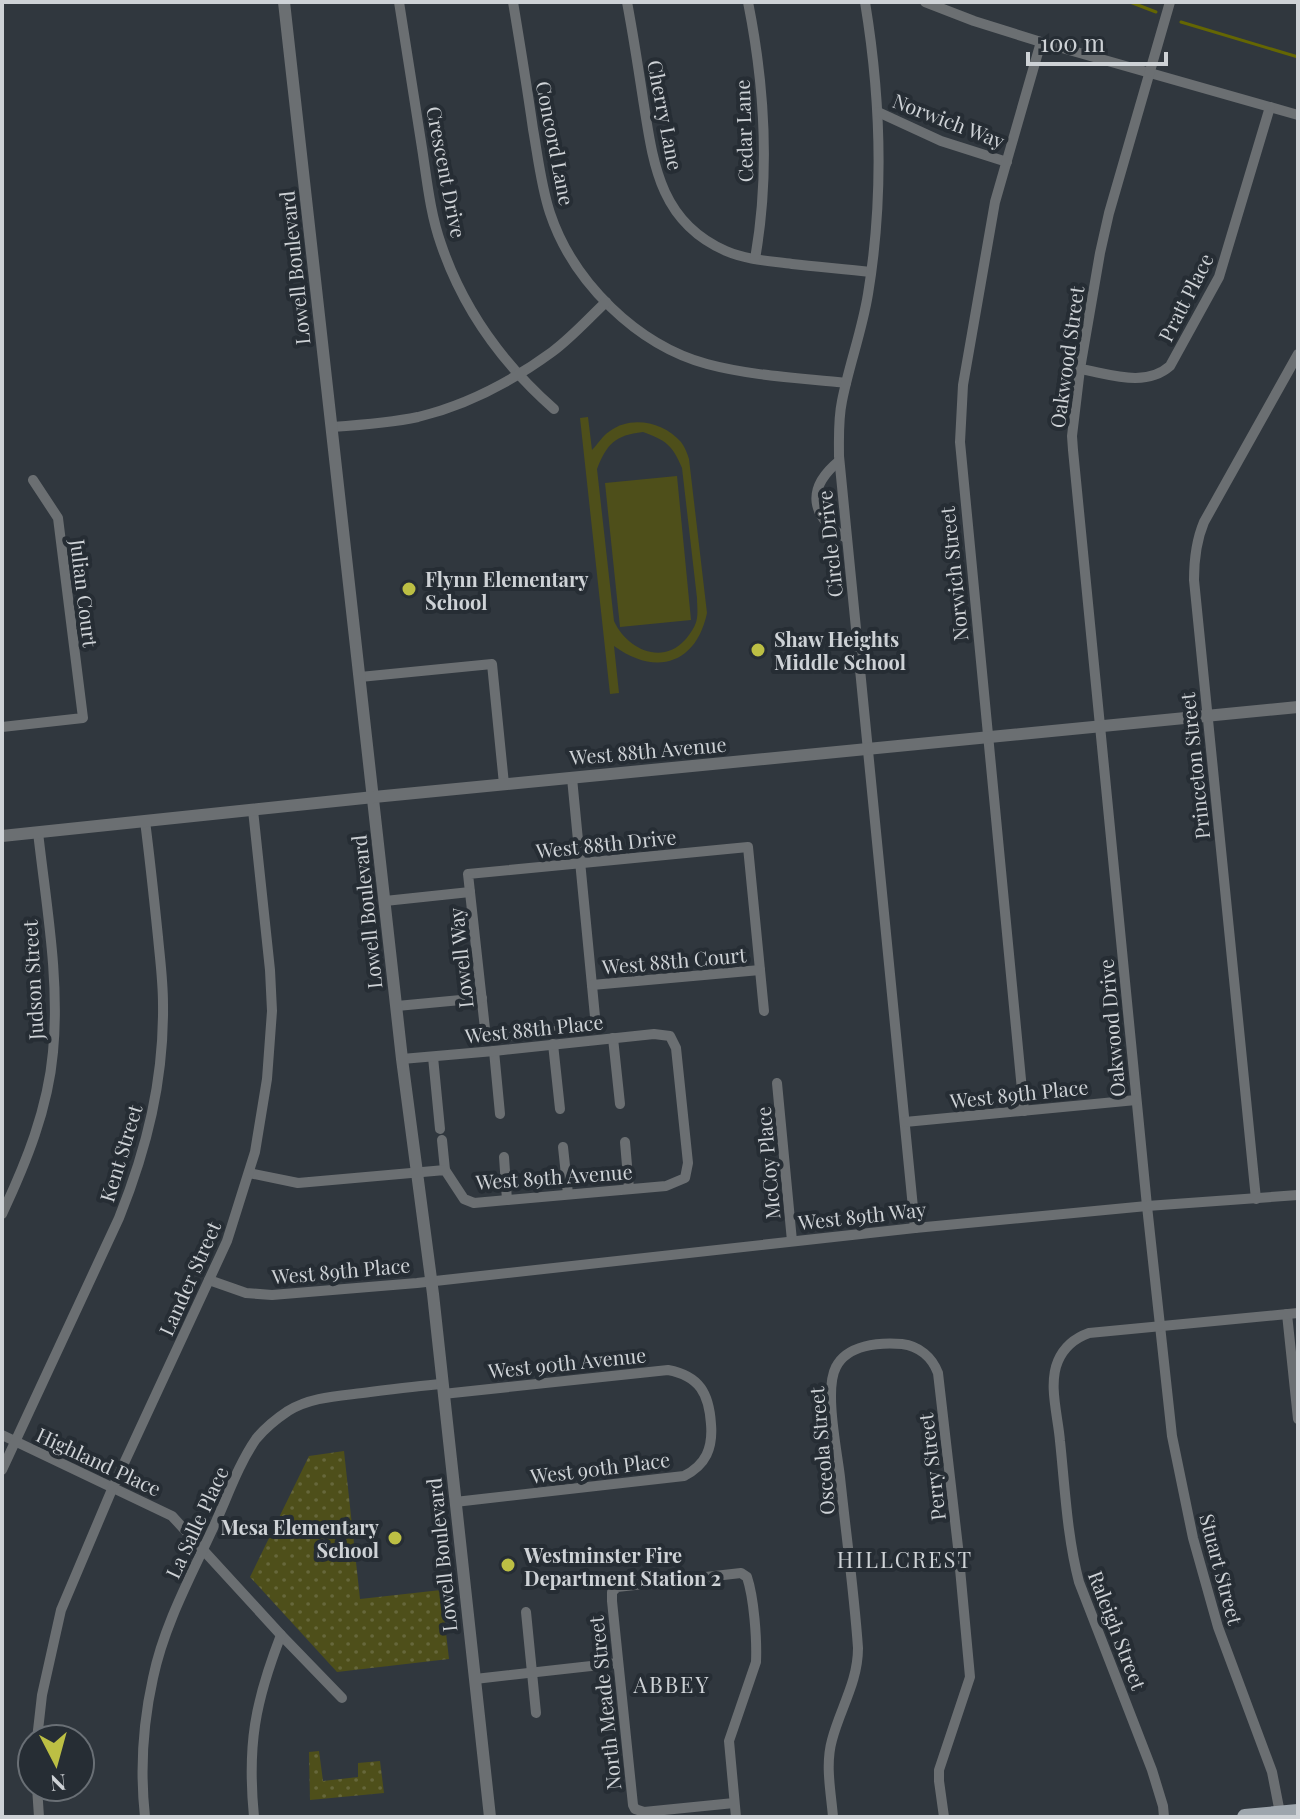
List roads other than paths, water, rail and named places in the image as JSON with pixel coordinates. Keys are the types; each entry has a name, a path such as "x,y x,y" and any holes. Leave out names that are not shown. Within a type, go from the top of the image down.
{"main road":[{"path":"1245,1817 1298,1812"}],"street":[{"name":"Lowell Boulevard","path":"284,2 490,1817"},
{"name":"Crescent Drive","path":"399,2 431,207 442,248 474,317 518,375 554,409"},
{"name":"Concord Lane","path":"513,2 539,166 551,215 574,261 606,302 638,330 692,359 735,371 846,383"},
{"name":"Cherry Lane","path":"627,2 658,178 667,198 689,226 727,252 755,259 871,272"},
{"name":"Cedar Lane","path":"748,2 757,54 763,126 763,193 755,259"},
{"name":"Circle Drive","path":"865,2 874,54 878,112 878,195 871,272 839,423 839,461 915,1228"},
{"path":"925,2 1041,42 1298,115"},
{"name":"Oakwood Street","path":"1100,726 1072,436 1080,369 1109,213 1170,2"},
{"name":"Norwich Street","path":"1024,1111 963,493 960,418 995,202 1041,42"},
{"name":"Pratt Place","path":"1080,369 1140,379 1156,375 1170,366 1219,277 1270,107"},
{"name":"Norwich Way","path":"878,112 941,141 1007,162"},
{"path":"332,427 419,416 482,395 552,352 606,302"},
{"name":"Princeton Street","path":"1256,1199 1194,560 1198,539 1209,512 1298,354"},
{"path":"839,461 821,480 817,493 818,508 831,529 846,538"},
{"name":"Julian Court","path":"2,727 83,718 58,518 33,480"},
{"path":"360,677 492,664 504,784"},
{"name":"West 88th Avenue","path":"2,836 1298,707"},
{"name":"Oakwood Drive","path":"1100,726 1161,1325"},
{"path":"572,778 592,985"},
{"name":"Lander Street","path":"39,1723 61,1610 113,1487 227,1241 258,1139 267,1079 272,1011 253,810"},
{"name":"Kent Street","path":"2,1470 119,1218 151,1122 157,1094 163,1004 145,821"},
{"name":"Judson Street","path":"2,1214 34,1137 44,1105 53,1052 55,998 38,832"},
{"name":"West 88th Drive","path":"468,874 748,847 760,970"},
{"name":"Lowell Way","path":"468,874 486,1038 596,1027 592,985"},
{"path":"385,901 470,892"},
{"path":"760,970 764,1011"},
{"name":"West 88th Court","path":"592,985 760,970"},
{"path":"397,1006 482,998"},
{"name":"West 88th Place","path":"402,1059 654,1034 670,1036 676,1048 688,1163 685,1178"},
{"path":"613,1038 620,1104"},
{"path":"553,1044 560,1109"},
{"path":"494,1051 500,1114"},
{"path":"433,1057 445,1170"},
{"name":"McCoy Place","path":"777,1083 792,1241"},
{"name":"West 89th Place","path":"905,1122 1136,1100"},
{"path":"625,1142 629,1189"},
{"path":"563,1147 568,1194"},
{"path":"504,1157 507,1200"},
{"name":"West 89th Avenue","path":"249,1173 298,1183 445,1170 464,1199 474,1203 666,1186 685,1178"},
{"name":"West 89th Way","path":"431,1281 915,1228 1298,1195"},
{"name":"West 89th Place","path":"209,1280 246,1293 272,1295 431,1281"},
{"path":"1161,1325 1293,1313 1298,1419"},
{"name":"Raleigh Street","path":"1161,1325 1089,1333 1073,1341 1057,1363 1054,1388 1069,1531 1079,1582 1152,1770 1164,1817"},
{"name":"Stuart Street","path":"1161,1325 1172,1436 1193,1538 1227,1653 1275,1781 1280,1813"},
{"name":"Perry Street","path":"878,1345 893,1343 920,1350 931,1360 939,1379 970,1677 939,1770 944,1817"},
{"name":"Osceola Street","path":"833,1817 829,1751 855,1678 858,1648 831,1381 834,1370 845,1355 856,1349 878,1345"},
{"name":"West 90th Avenue","path":"443,1389 668,1370 686,1375 701,1387 709,1403 711,1421"},
{"name":"La Salle Place","path":"145,1817 142,1785 144,1737 154,1674 164,1638 253,1444 274,1420 299,1406 330,1397 443,1389"},
{"name":"West 90th Place","path":"455,1502 684,1476 706,1458 711,1444 711,1421"},
{"name":"Highland Place","path":"2,1435 172,1516 342,1698"},
{"name":"North Meade Street","path":"745,1574 749,1582 757,1650 756,1662 729,1741 734,1803 637,1811 633,1805 618,1663 612,1601 613,1590 617,1587 745,1574"},
{"path":"526,1612 536,1713"},
{"path":"254,1817 251,1764 256,1712 281,1635"},
{"path":"475,1679 618,1663"},
{"path":"734,1803 736,1817"}],"waterway":[{"path":"1130,2 1156,12"},
{"path":"1181,22 1298,57"}],"place":[{"name":"Flynn Elementary School","path":"409,589"},
{"name":"Shaw Heights Middle School","path":"758,650"},
{"name":"Mesa Elementary School","path":"395,1538"},
{"name":"Westminster Fire Department Station 2","path":"508,1565"}],"district":[{"name":"HILLCREST","path":"905,1559"},
{"name":"ABBEY","path":"672,1684"}]}
